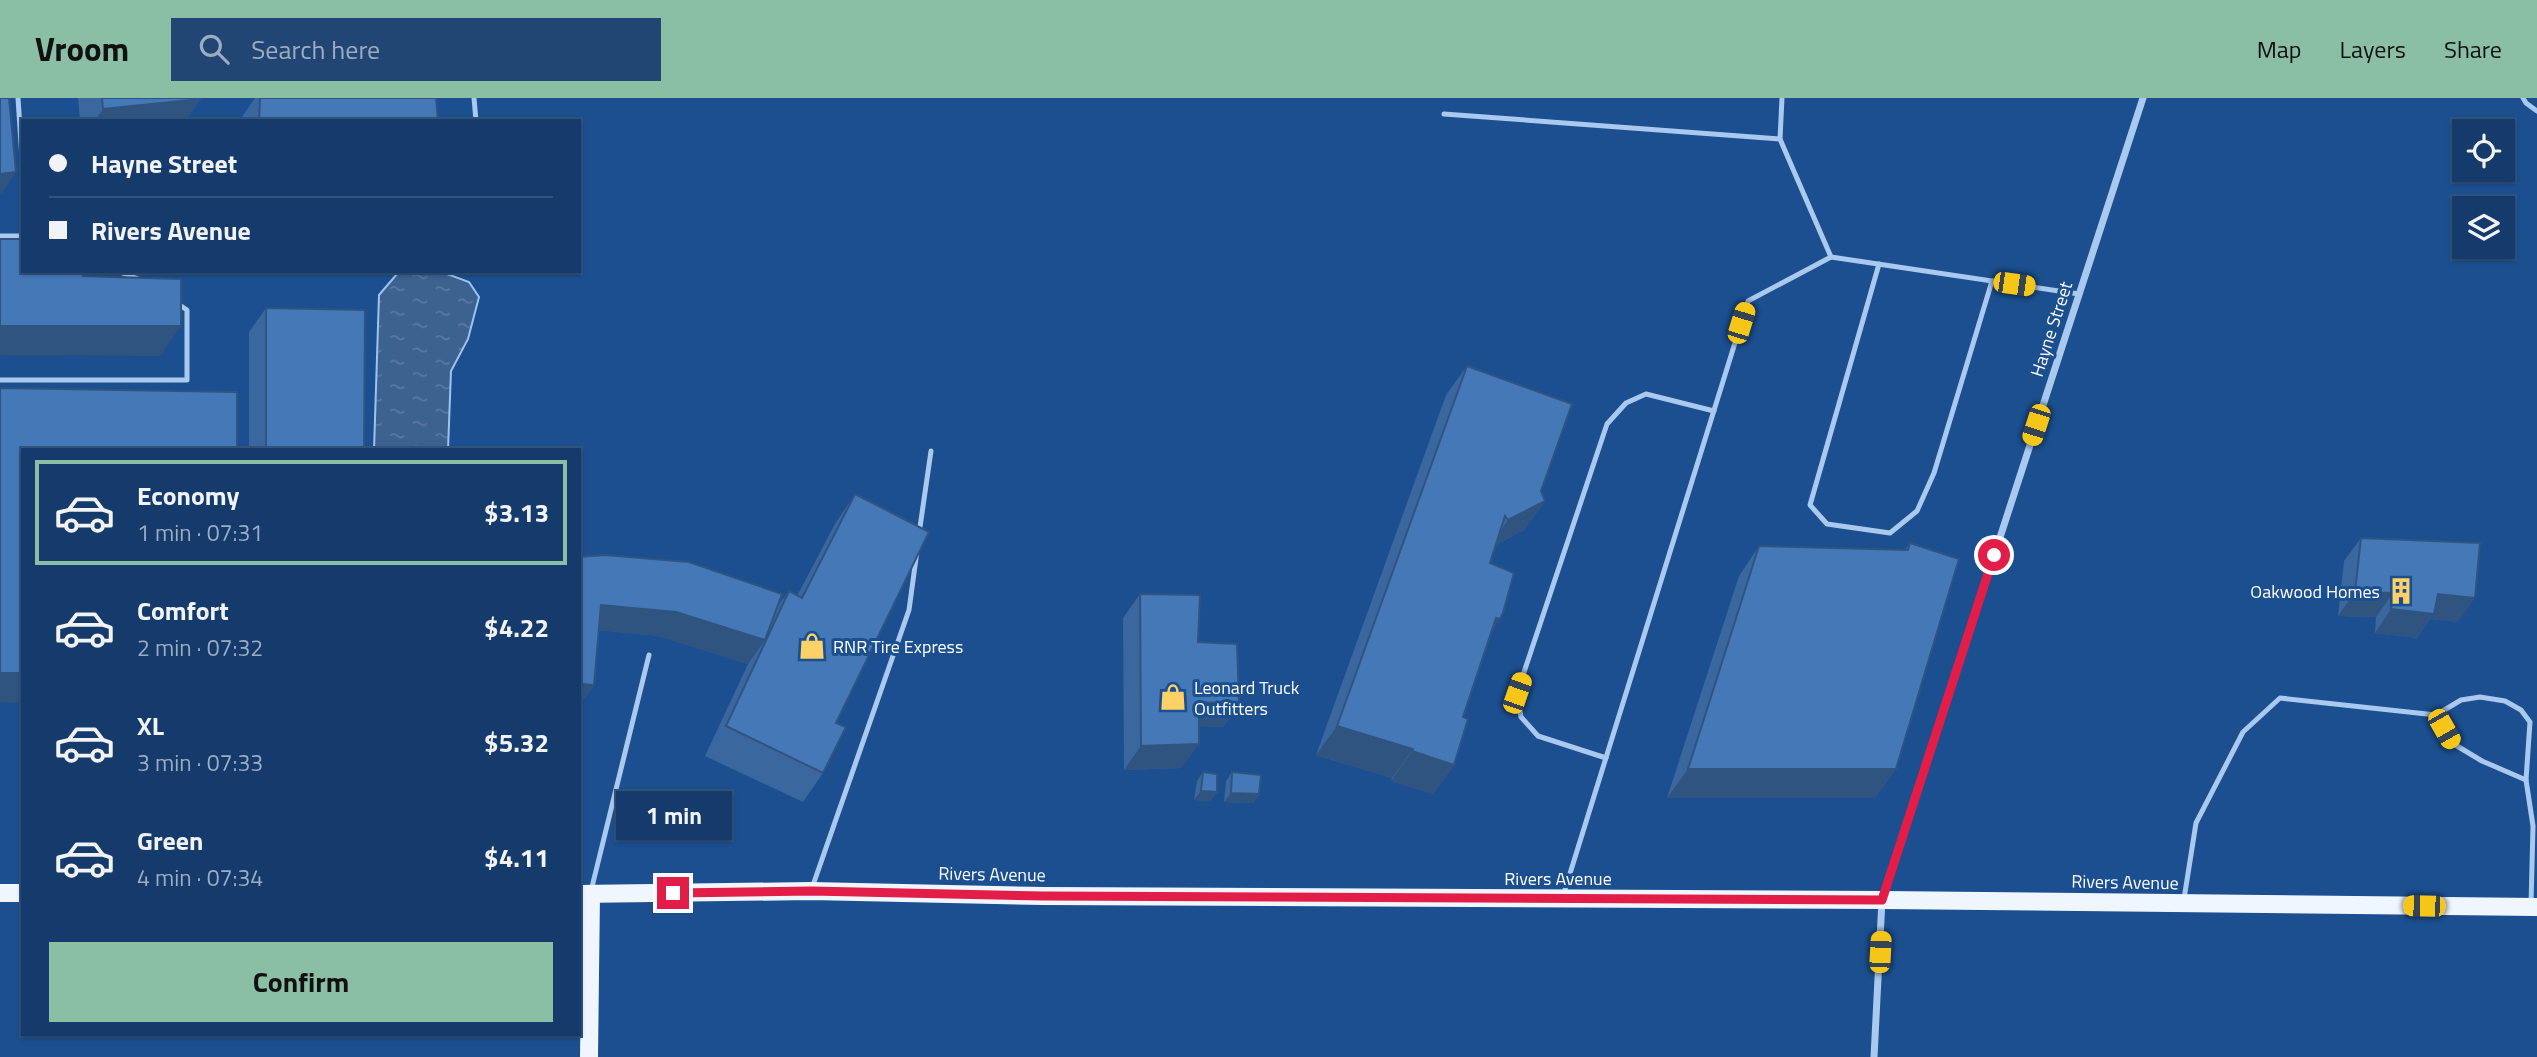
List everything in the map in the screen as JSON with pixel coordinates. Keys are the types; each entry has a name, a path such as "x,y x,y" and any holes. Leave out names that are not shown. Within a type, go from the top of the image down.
{"main road":[{"name":"Rivers Avenue","path":"585,894 811,891 1043,896 1882,900 2534,907"},
{"path":"0,893 21,893"},
{"path":"585,894 589,1057"}],"street":[{"name":"Hayne Street","path":"1874,1057 1882,900 2143,98"}],"lane":[{"path":"18,98 21,144"},
{"path":"474,98 475,119"},
{"path":"1782,98 1780,139 1831,257"},
{"path":"2523,98 2537,111"},
{"path":"1444,114 1780,139"},
{"path":"0,236 21,236"},
{"path":"1562,899 1748,301 1831,257 2079,293"},
{"path":"1879,264 1810,505 1827,524 1890,533 1917,511 1934,473 1992,281"},
{"path":"122,273 151,284"},
{"path":"0,380 187,380 187,310 169,297"},
{"path":"1606,758 1538,736 1521,717 1517,693 1607,424 1626,403 1646,394 1714,411"},
{"path":"811,891 909,610 931,451"},
{"path":"585,894 649,655"},
{"path":"2183,904 2196,823 2243,732 2280,698 2436,715 2461,701 2480,697 2505,701 2521,710 2530,722 2526,780 2533,826 2534,907"},
{"path":"2436,715 2452,743 2482,761 2526,780"}],"water":[{"path":"444,273 469,282 479,297 468,339 451,371 448,448 374,448 379,295 397,274"}],"building":[{"path":"0,98 9,98 16,172 0,174"},
{"path":"102,98 200,98 200,99 103,109"},
{"path":"260,98 436,98 438,119 259,119"},
{"path":"0,239 21,239 21,273 83,273 83,276 181,279 181,326 0,326"},
{"path":"266,308 365,310 364,448 266,448"},
{"path":"1467,366 1572,404 1541,491 1545,501 1508,520 1505,516 1490,563 1514,573 1503,613 1500,619 1496,618 1463,717 1468,719 1454,765 1412,751 1413,749 1337,726"},
{"path":"0,388 237,392 237,448 21,448 21,673 0,673"},
{"name":"RNR Tire Express","path":"855,494 929,532 836,723 846,727 823,773 726,726 789,591 802,598"},
{"path":"2361,538 2480,543 2475,598 2438,594 2434,614 2391,609 2393,593 2355,592"},
{"path":"1910,543 1959,559 1896,769 1688,769 1759,546 1908,550"},
{"path":"605,555 689,562 782,594 765,640 676,612 601,605 594,685 581,684 581,557"},
{"name":"Leonard Truck Outfitters","path":"1140,594 1200,595 1198,642 1237,644 1239,704 1199,702 1199,744 1141,746"},
{"path":"1203,772 1217,774 1217,792 1201,791"},
{"path":"1232,772 1261,775 1259,794 1231,793"}],"place":[{"name":"Oakwood Homes","path":"2401,591"},
{"name":"RNR Tire Express","path":"812,646"},
{"name":"Leonard Truck Outfitters","path":"1173,697"}],"route":[{"path":"673,893 811,891 1043,896 1882,900 1994,555"}]}
